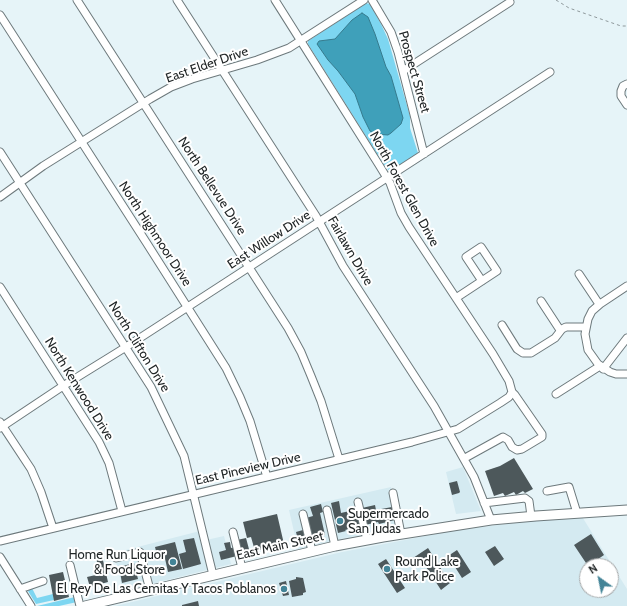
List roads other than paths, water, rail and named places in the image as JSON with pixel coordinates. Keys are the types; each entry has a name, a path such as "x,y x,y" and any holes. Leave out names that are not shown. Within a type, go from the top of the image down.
{"main road":[{"name":"East Main Street","path":"85,606 335,546 367,540 491,520 627,510"}],"street":[{"name":"North Bellevue Drive","path":"78,0 288,328 301,352 321,401 339,459"},
{"name":"Fairlawn Drive","path":"178,0 319,222 343,266 465,458 491,520"},
{"name":"North Forest Glen Drive","path":"275,0 387,178 409,227 509,381 512,392 542,434 540,439 517,450 512,447 508,440 503,437 465,458"},
{"name":"East Elder Drive","path":"0,197 21,184 43,166 144,103 171,88 192,79 257,60 289,48 364,0"},
{"name":"Prospect Street","path":"372,0 391,32 398,52 424,154"},
{"path":"403,70 510,2"},
{"name":"North Highmoor Drive","path":"0,15 226,368 250,421 267,477"},
{"name":"East Willow Drive","path":"1,425 126,347 550,72"},
{"path":"627,84 623,86 620,91 621,96 627,105"},
{"name":"North Clifton Drive","path":"0,152 151,386 184,456 213,575"},
{"path":"456,298 482,281 497,271 481,247 466,257 482,281"},
{"path":"579,274 599,304"},
{"path":"627,286 599,304 592,311 585,328 588,350 601,367 616,374 627,374"},
{"name":"North Kenwood Drive","path":"0,287 87,421 109,463 122,511"},
{"path":"541,301 560,330"},
{"path":"502,325 517,349 523,353 531,353 555,338 560,330 566,327 585,328"},
{"path":"556,394 601,367 627,338"},
{"name":"East Pineview Drive","path":"0,541 449,432 458,429 496,406 512,392"},
{"path":"1,425 31,469 41,492 53,528"},
{"path":"547,492 569,487 577,513"},
{"path":"393,493 401,534"},
{"path":"484,503 525,498 529,501 531,516"},
{"path":"358,502 367,540"},
{"path":"327,510 335,546"},
{"path":"303,514 312,552"},
{"path":"234,532 242,568"},
{"path":"116,558 140,552 150,590"},
{"path":"0,557 31,606"},
{"path":"70,565 80,606"},
{"path":"20,589 43,581"}],"place":[{"name":"Supermercado San Judas","path":"340,521"},
{"name":"Home Run Liquor & Food Store","path":"173,562"},
{"name":"Round Lake Park Police","path":"387,569"},
{"name":"El Rey De Las Cemitas Y Tacos Poblanos","path":"284,589"}]}
